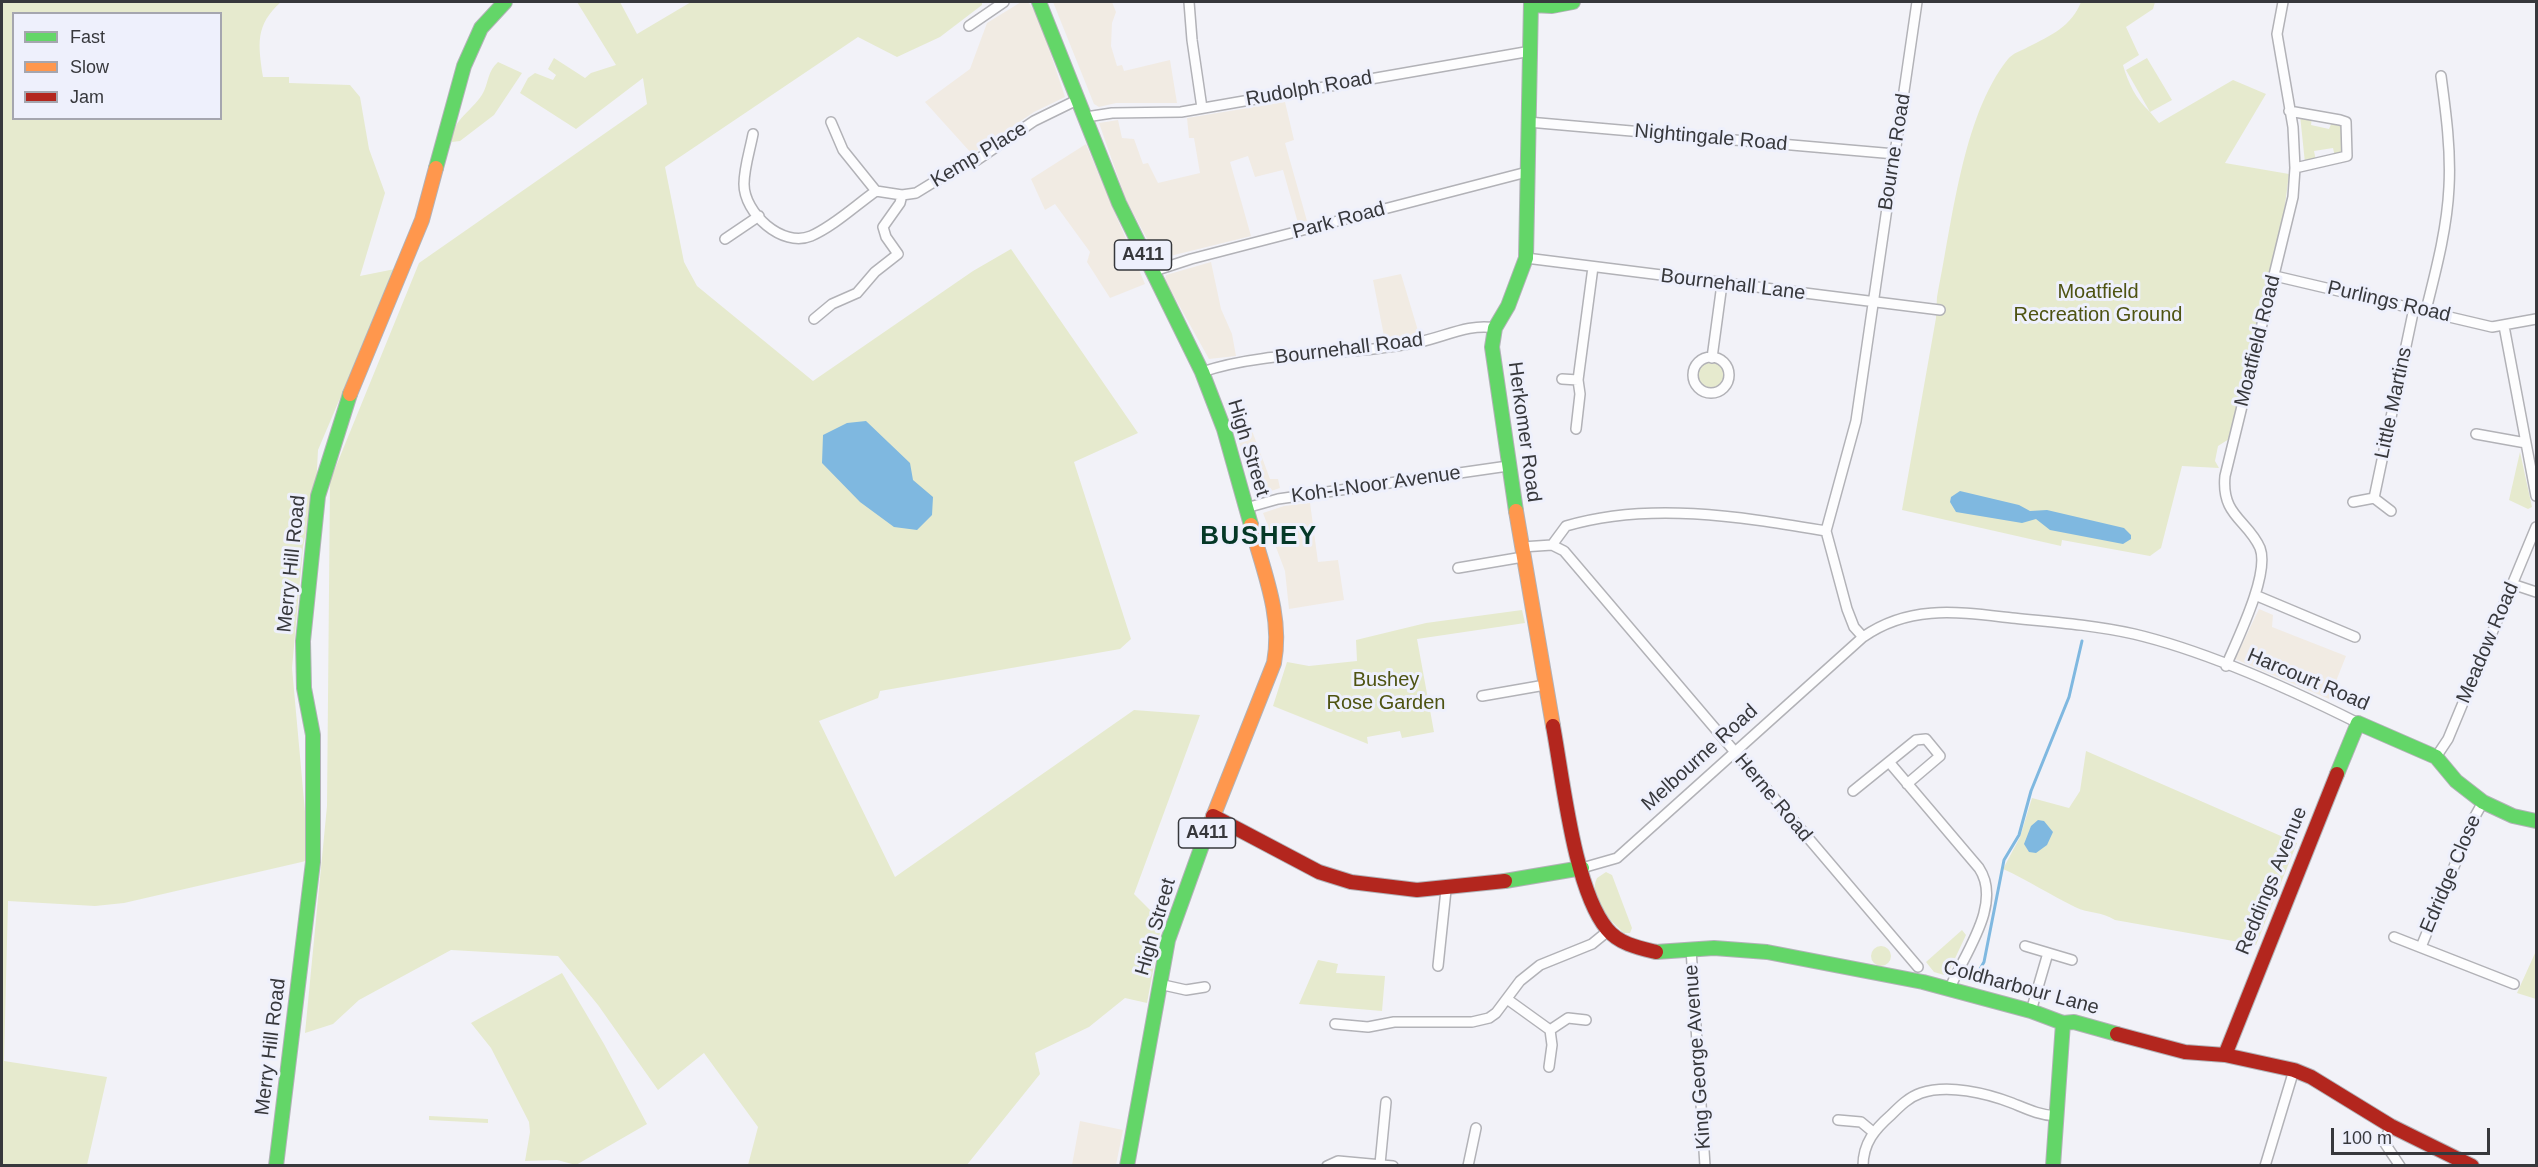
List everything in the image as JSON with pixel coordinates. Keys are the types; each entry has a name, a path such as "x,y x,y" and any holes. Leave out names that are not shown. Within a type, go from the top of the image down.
{"street":[{"name":"Merry Hill Road","path":"276,1166 313,862 313,735 304,688 303,641 318,496 346,404 422,220 464,66 481,28 505,2"},
{"path":"969,26 1004,2"},
{"name":"High Street","path":"1039,2 1119,203 1202,372 1224,429 1272,592 1276,615 1277,647 1274,663 1213,816 1168,940 1127,1166"},
{"path":"1189,2 1202,108"},
{"path":"1532,3 1552,6 1574,2"},
{"name":"Bourne Road","path":"1872,302 1917,2"},
{"name":"Moatfield Road","path":"2226,666 2255,595 2261,551 2232,510 2224,485 2293,197 2295,168 2277,34 2283,2"},
{"name":"Herkomer Road","path":"1532,3 1526,258 1508,306 1495,328 1493,356 1508,466 1545,685 1569,816 1582,868"},
{"name":"Rudolph Road","path":"1086,117 1112,113 1181,112 1531,51"},
{"path":"2427,310 2443,238 2449,187 2449,138 2441,76"},
{"name":"Kemp Place","path":"876,191 902,195 916,193 960,166 976,160 1034,121 1079,99"},
{"path":"2289,111 2340,120 2346,122 2348,129 2347,156 2295,168"},
{"path":"753,134 744,183 747,196 765,224 782,237 804,238 820,231 876,191 843,150 831,122"},
{"name":"Nightingale Road","path":"1528,122 1895,154"},
{"name":"Park Road","path":"1151,272 1527,172"},
{"path":"814,319 832,304 857,293 875,272 898,254 886,237 884,227 900,203 902,195"},
{"path":"725,239 759,216"},
{"name":"Bournehall Lane","path":"1526,258 1940,310"},
{"path":"1576,429 1580,394 1578,380 1593,267"},
{"name":"Purlings Road","path":"2275,276 2492,327 2536,319"},
{"path":"1713,358 1722,284"},
{"path":"1863,637 1854,627 1847,609 1826,531 1857,421 1872,302"},
{"name":"Little Martins","path":"2374,498 2414,308"},
{"path":"2504,326 2536,496"},
{"name":"Bournehall Road","path":"1202,372 1242,362 1386,348 1420,342 1474,327 1495,328"},
{"path":"1562,379 1578,380"},
{"path":"2476,434 2526,443"},
{"name":"Koh-I-Noor Avenue","path":"1246,508 1278,499 1508,466"},
{"path":"2353,502 2374,498 2391,511"},
{"path":"1458,568 1552,545 1566,526 1639,515 1681,513 1726,516 1826,531"},
{"name":"Meadow Road","path":"2436,757 2448,739 2536,527"},
{"name":"Herne Road","path":"1552,545 1569,557 1917,968"},
{"path":"2512,584 2536,592"},
{"path":"2255,595 2355,637"},
{"name":"Harcourt Road","path":"1863,637 1899,617 1924,612 1961,612 2137,635 2226,666 2436,757 2456,781 2483,802 2514,816 2536,821"},
{"name":"Melbourne Road","path":"1213,816 1258,837 1318,871 1338,878 1404,889 1446,890 1582,868 1617,858 1863,637"},
{"path":"1482,696 1545,685"},
{"name":"Reddings Avenue","path":"2225,1055 2228,1042 2358,723"},
{"path":"1853,791 1917,740 1926,739 1940,756 1907,784"},
{"path":"1889,762 1979,868 1986,882 1987,898 1983,913 1950,988"},
{"name":"Edridge Close","path":"2421,947 2474,818 2483,802"},
{"name":"Coldharbour Lane","path":"1582,868 1589,901 1608,931 1632,947 1658,952 1726,948 1767,952 1950,988 2031,1011 2063,1023 2074,1022 2185,1052 2225,1055 2294,1070 2311,1077 2391,1126 2472,1166"},
{"path":"1438,966 1446,890"},
{"path":"1335,1024 1368,1027 1394,1022 1472,1022 1489,1018 1520,981 1540,964 1592,944 1608,931"},
{"name":"Edridge Close","path":"2394,937 2514,984"},
{"path":"2025,946 2072,960"},
{"name":"King George Avenue","path":"1691,950 1705,1166"},
{"path":"2031,1011 2048,953"},
{"path":"1159,984 1186,990 1205,987"},
{"path":"1507,999 1550,1030 1552,1046 1550,1067"},
{"path":"1550,1030 1568,1018 1586,1020"},
{"path":"2053,1166 2063,1023"},
{"path":"2265,1166 2294,1070"},
{"path":"1863,1166 1865,1151 1874,1132 1911,1098 1934,1090 1960,1091 1999,1099 2041,1115 2056,1116"},
{"path":"1380,1164 1386,1102"},
{"path":"1838,1120 1856,1120 1874,1132"},
{"path":"2391,1126 2384,1142 2400,1166"},
{"path":"1468,1166 1476,1128"},
{"path":"1327,1166 1338,1161 1393,1166"}],"shaded area":[{"path":"1021,2 1028,2 1038,16 1065,97 1034,112 972,154 925,102 970,69 987,23"},
{"path":"1053,2 1112,2 1116,12 1112,23 1111,46 1117,66 1122,65 1124,71 1170,60 1177,103 1116,103 1099,107 1094,104"},
{"path":"1285,102 1294,140 1285,143 1307,221 1298,223 1283,170 1255,177 1248,156 1230,162 1251,236 1158,259 1126,200 1099,123 1118,120 1122,138 1134,139 1143,164 1148,163 1158,183 1200,173 1194,138 1189,138 1187,118"},
{"path":"1086,144 1145,284 1110,298 1087,262 1090,252 1055,204 1045,210 1031,179"},
{"path":"1211,262 1221,309 1232,334 1236,356 1209,359 1165,280 1166,275"},
{"path":"1401,274 1419,334 1385,341 1373,280"},
{"path":"1251,428 1270,479 1278,479 1280,488 1256,496 1235,429"},
{"path":"1310,503 1318,562 1338,560 1344,600 1289,609 1285,571 1263,513 1284,506"},
{"path":"2259,609 2273,615 2272,627 2346,656 2329,699 2235,659"},
{"path":"1080,1121 1123,1130 1116,1165 1072,1165"}],"green space":[{"path":"2,2 281,2 267,19 260,36 263,77 289,77 289,83 350,85 360,97 369,149 385,193 360,276 395,269 318,450 316,488 303,547 292,668 309,856 306,861 124,903 95,906 8,901 4,1061 107,1077 87,1165 2,1165"},
{"path":"577,2 620,2 637,34 691,2 982,2 982,5 940,37 897,57 858,37 665,167 684,262 697,286 813,381 973,271 1011,249 1138,433 1074,462 1131,639 1120,649 880,691 878,698 819,721 895,877 1134,710 1200,715 1134,894 1162,922 1147,1003 1125,998 1089,1027 1035,1053 1040,1074 966,1166 748,1165 758,1127 704,1053 658,1090 598,1005 558,956 451,950 359,1000 333,1024 305,1033 327,806 330,481 419,263 647,104 643,78 576,129 520,93 528,78 535,73 553,80 556,75 548,69 554,58 585,78 591,73 616,65"},
{"name":"Moatfield Recreation Ground","path":"2081,2 2155,2 2153,9 2126,27 2139,55 2123,65 2130,84 2141,102 2159,123 2233,80 2266,94 2225,163 2289,174 2283,221 2229,439 2218,446 2215,461 2219,468 2182,466 2161,548 2150,556 2062,540 2061,546 1902,510 1936,318 1937,297 1969,140 1992,83 2008,59 2066,24"},
{"path":"2147,58 2172,100 2150,112 2126,70"},
{"path":"498,62 522,73 494,115 460,141 452,142 455,127 480,98 490,72"},
{"path":"2300,115 2312,117 2311,125 2329,129 2332,122 2342,125 2346,151 2335,157 2333,148 2314,151 2316,161 2305,163"},
{"path":"1711,361 1721,365 1725,375 1721,385 1711,389 1701,385 1697,375 1701,365"},
{"path":"2520,452 2532,507 2528,509 2509,500"},
{"name":"Bushey Rose Garden","path":"1522,610 1525,623 1417,639 1434,732 1402,738 1400,731 1367,737 1368,744 1273,706 1287,662 1309,666 1357,661 1356,640 1426,623"},
{"path":"2086,751 2297,843 2256,945 2115,920 2105,915 2085,911 2003,869 2020,837 2032,798 2069,808 2080,791"},
{"path":"1606,872 1612,875 1632,928 1630,933 1624,933 1618,928 1597,901 1595,886 1597,878"},
{"path":"1962,930 1966,935 1950,969 1944,975 1934,972 1926,962"},
{"path":"1881,946 1888,949 1891,956 1888,963 1881,966 1874,963 1871,956 1874,949"},
{"path":"2536,951 2536,999 2517,993"},
{"path":"1318,960 1338,964 1336,973 1385,976 1382,1011 1299,1004"},
{"path":"562,973 647,1124 576,1165 557,1160 525,1161 530,1132 529,1122 491,1048 471,1023"},
{"path":"429,1116 488,1119 488,1123 429,1120"}],"water":[{"path":"866,421 910,463 913,480 933,497 932,515 917,530 894,527 860,502 822,463 823,435 847,423"},
{"path":"1960,491 2019,505 2030,511 2047,510 2124,528 2131,535 2131,539 2123,544 2050,530 2036,519 2022,523 1956,512 1950,502 1951,497"},
{"path":"2038,820 2044,821 2053,832 2047,845 2036,853 2029,852 2024,844 2031,826"}],"waterway":[{"path":"1976,976 1984,962 2004,860 2019,835 2031,791 2069,697 2082,641"}],"traffic: fast":[{"path":"436,168 464,66 481,28 505,2"},
{"path":"1039,2 1119,203 1202,372 1224,429 1251,525"},
{"path":"1516,511 1492,347 1495,328 1508,306 1526,258 1531,2"},
{"path":"1532,5 1552,6 1573,2"},
{"path":"276,1166 313,862 313,735 304,688 303,641 318,496 350,394"},
{"path":"2337,774 2358,723 2436,757 2456,781 2483,802 2513,816 2536,821"},
{"path":"1127,1166 1168,940 1205,837"},
{"path":"1505,881 1582,868"},
{"path":"1656,952 1714,948 1767,952 1923,982 2031,1011 2063,1023 2074,1022 2117,1034"},
{"path":"2053,1166 2063,1023"}],"traffic: slow":[{"path":"350,394 422,220 436,168"},
{"path":"1516,511 1553,726"},
{"path":"1205,837 1274,663 1276,645 1274,611 1251,525"}],"traffic: jam":[{"path":"1553,726 1571,832 1586,888 1596,911 1607,929 1617,938 1630,945 1656,952"},
{"path":"2225,1055 2337,774"},
{"path":"1213,816 1319,872 1351,882 1417,890 1505,881"},
{"path":"2117,1034 2185,1052 2225,1055 2294,1070 2311,1077 2391,1126 2472,1166"}],"district":[{"name":"BUSHEY","path":"1259,537"}]}
